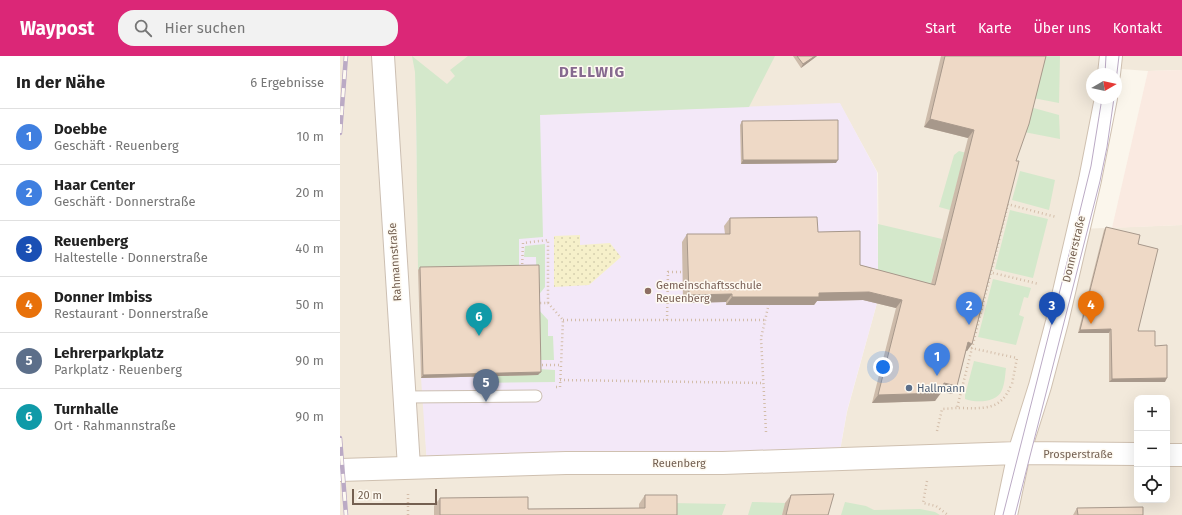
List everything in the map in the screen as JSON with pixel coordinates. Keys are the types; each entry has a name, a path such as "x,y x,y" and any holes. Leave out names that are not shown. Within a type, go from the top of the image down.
{"main road":[{"name":"Rahmannstraße","path":"382,56 409,467"},
{"path":"1110,68 1111,56"},
{"name":"Donnerstraße","path":"1006,515 1019,454 1040,386 1065,289 1090,180 1105,104"},
{"name":"Prosperstraße","path":"1019,454 1134,454"},
{"name":"Reuenberg","path":"340,470 566,463 724,463 1019,454"},
{"path":"1170,455 1182,455"}],"lane":[{"path":"404,397 536,396"}],"path":[{"path":"1004,203 1080,223"},
{"path":"957,408 1008,204"},
{"path":"522,268 523,243 548,240 548,302 563,320 561,365"},
{"path":"667,320 668,272 682,272"},
{"path":"987,272 1065,289"},
{"path":"537,303 548,302"},
{"path":"766,432 761,338 769,302"},
{"path":"563,320 764,320"},
{"path":"942,409 991,407 998,404 1006,397 1011,384 1017,358 968,347"},
{"path":"560,380 763,383"},
{"path":"1011,384 1040,386"},
{"path":"923,503 936,506 948,515"}],"shaded area":[{"path":"340,56 1182,56 1182,70 1148,71 1122,68 1086,68 1086,104 1102,104 1079,229 1182,225 1182,453 1170,453 1170,395 1134,395 1134,452 839,456 847,412 877,303 879,280 878,173 840,104 537,115 416,114 419,315 427,465 340,468"},
{"path":"1182,70 1182,225 1112,228 1148,71"},
{"name":"Gemeinschaftsschule Reuenberg","path":"840,103 877,172 878,279 877,303 847,411 839,456 427,465 421,378 416,114 540,115"},
{"path":"1023,454 1134,454 1134,503 1170,503 1170,455 1182,455 1182,515 1007,515"},
{"path":"1021,456 1005,515 340,515 340,473"}],"green space":[{"path":"412,56 447,84 455,76 450,70 468,56 775,56 749,107 540,115 543,237 519,239 519,268 418,270 415,72"},
{"path":"1042,56 1060,56 1059,103 1033,98"},
{"path":"1030,107 1059,115 1060,139 1024,132"},
{"path":"959,151 1012,165 964,156 950,210 939,207 954,155"},
{"path":"1020,171 1055,180 1049,210 1012,200"},
{"path":"1010,210 1048,219 1033,278 995,269"},
{"path":"878,224 942,239 929,292 878,279"},
{"path":"545,244 545,287 537,297 536,257 524,257 525,246"},
{"path":"993,279 1031,288 1028,298 1024,297 1019,315 1024,317 1016,345 978,337"},
{"path":"537,308 548,320 548,336 553,336 554,360 538,360"},
{"path":"974,361 1006,368 1002,390 991,400 975,401 965,399"},
{"path":"538,369 555,370 555,382 477,383 477,377"},
{"path":"752,502 785,503 782,515 748,515"},
{"path":"845,502 866,506 874,510 920,509 935,512 940,515 841,515"},
{"path":"671,503 726,504 722,515 671,515"}],"sand":[{"path":"580,235 580,245 610,243 621,257 589,285 554,287 554,236"}],"building":[{"path":"797,56 815,56 803,64"},
{"path":"945,56 1046,56 1029,124 1016,161 1019,161 972,344 968,342 957,386 944,383 941,393 878,395 902,300 869,292 819,293 819,297 732,297 732,294 689,295 687,234 730,234 730,218 817,217 818,232 860,231 860,265 935,285 974,130 930,119"},
{"path":"838,120 838,160 743,160 742,121"},
{"path":"1106,227 1140,235 1138,244 1158,249 1138,331 1155,331 1155,346 1167,345 1167,378 1112,379 1111,329 1080,330"},
{"path":"539,265 541,372 423,375 420,267"},
{"path":"834,494 828,515 786,515 791,495"},
{"path":"645,495 677,495 677,515 440,515 440,498 528,497 528,509 645,508"},
{"path":"1143,507 1143,515 1078,515 1077,508"}],"tram line":[{"path":"1105,68 1106,56"},
{"path":"1118,68 1119,56"},
{"path":"1003,515 1091,166 1101,104"},
{"path":"1015,515 1100,181 1113,104"}],"railway":[{"path":"340,133 346,56"},
{"path":"340,438 346,515"}],"place":[{"name":"Gemeinschaftsschule Reuenberg","path":"648,291"},
{"name":"Donner Imbiss","path":"1091,324"},
{"name":"Haar Center","path":"969,325"},
{"name":"Reuenberg","path":"1052,325"},
{"name":"Turnhalle","path":"479,336"},
{"name":"Doebbe","path":"937,376"},
{"name":"Hallmann","path":"909,388"},
{"name":"Lehrerparkplatz","path":"486,402"}],"district":[{"name":"DELLWIG","path":"592,72"}]}
